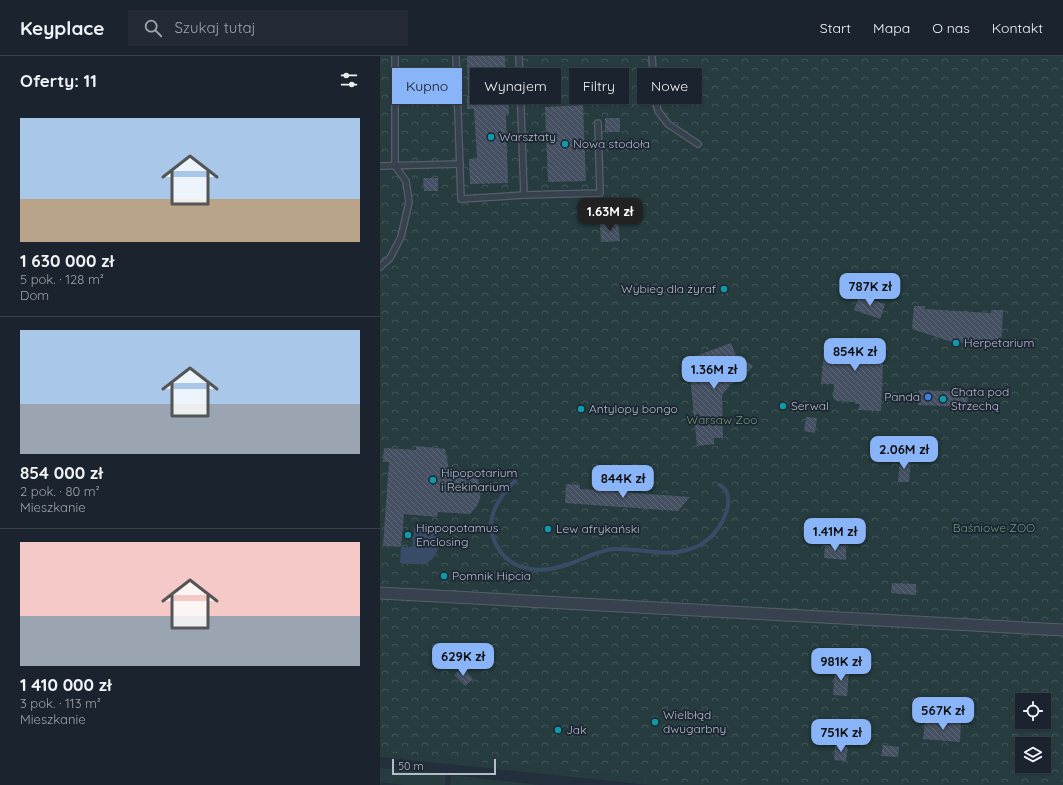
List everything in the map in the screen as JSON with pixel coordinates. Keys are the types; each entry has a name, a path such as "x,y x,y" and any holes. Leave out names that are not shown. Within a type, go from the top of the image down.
{"street":[{"path":"380,593 662,607 1063,630"}],"lane":[{"path":"380,267 390,258 401,237 409,202 406,181 395,166 395,56"},
{"path":"456,56 462,199 600,193 598,122"},
{"path":"519,56 524,196"},
{"path":"647,56 652,58 654,90 658,112 668,124 698,144"},
{"path":"380,166 460,164"}],"green space":[{"name":"Warsaw Zoo","path":"380,56 1063,56 1063,785 786,785 747,779 744,784 724,782 724,779 712,778 712,785 380,752"},
{"path":"380,752 700,785 650,785 380,757"},
{"path":"380,768 446,774 445,785 404,785 380,782"},
{"path":"451,775 540,785 450,785"},
{"path":"712,778 724,779 724,782 744,784 746,779 786,785 712,785"}],"water":[{"path":"420,527 429,529 437,538 438,549 436,554 433,559 422,564 400,563 401,547 412,547 414,528"}],"building":[{"name":"Warsztaty","path":"467,56 505,56 505,68 470,68 470,104 509,104 509,114 506,114 508,183 470,184 469,159 477,159 474,109 467,109"},
{"name":"Nowa stodoła","path":"583,105 586,181 548,182 545,107"},
{"path":"605,118 620,118 620,132 605,132"},
{"path":"423,178 438,178 438,191 424,191"},
{"path":"618,222 620,241 601,242 600,223"},
{"path":"859,296 885,304 880,319 854,310"},
{"path":"914,306 925,306 925,309 991,313 991,310 1003,310 1001,346 952,342 912,329"},
{"path":"843,339 884,341 881,411 858,410 860,404 855,404 855,402 837,401 833,398 834,384 821,384 825,342 842,344"},
{"path":"731,343 736,355 753,366 741,380 731,384 722,395 723,438 714,438 714,444 697,446 690,376 695,376 693,357"},
{"name":"Chata pod Strzechą","path":"919,390 968,392 967,407 918,405"},
{"path":"806,417 817,418 815,433 804,431"},
{"name":"Hipopotarium i Rekinarium","path":"416,446 445,449 449,469 472,471 477,477 481,488 480,499 477,506 470,514 438,512 437,517 404,514 401,547 383,546 389,462 383,462 384,448 416,450"},
{"path":"900,459 911,459 909,482 898,482"},
{"path":"566,484 580,485 580,489 690,497 678,511 565,503"},
{"path":"825,545 846,546 846,560 824,558"},
{"path":"892,583 916,584 916,595 891,593"},
{"path":"462,667 473,679 465,686 454,675"},
{"path":"835,669 849,670 847,696 833,695"},
{"path":"925,721 961,722 960,742 923,739"},
{"path":"883,745 899,747 898,757 881,756"},
{"path":"835,746 848,747 846,761 834,760"}],"waterway":[{"path":"515,481 496,506 493,514 491,529 498,548 505,557 522,567 533,569 555,568 594,554 614,549 669,553 695,548 714,534 726,514 728,497 725,489 720,485"}],"place":[{"name":"Warsztaty","path":"491,137"},
{"name":"Nowa stodoła","path":"565,144"},
{"name":"Wybieg dla żyraf","path":"724,289"},
{"name":"Herpetarium","path":"956,343"},
{"name":"Panda","path":"928,397"},
{"name":"Chata pod Strzechą","path":"943,399"},
{"name":"Serwal","path":"783,406"},
{"name":"Antylopy bongo","path":"581,409"},
{"name":"Hipopotarium i Rekinarium","path":"433,480"},
{"name":"Lew afrykański","path":"548,529"},
{"name":"Hippopotamus Enclosing","path":"408,535"},
{"name":"Pomnik Hipcia","path":"444,576"},
{"name":"Wielbłąd dwugarbny","path":"655,722"},
{"name":"Jak","path":"558,730"}],"park label":[{"name":"Baśniowe ZOO","path":"994,528"}]}
